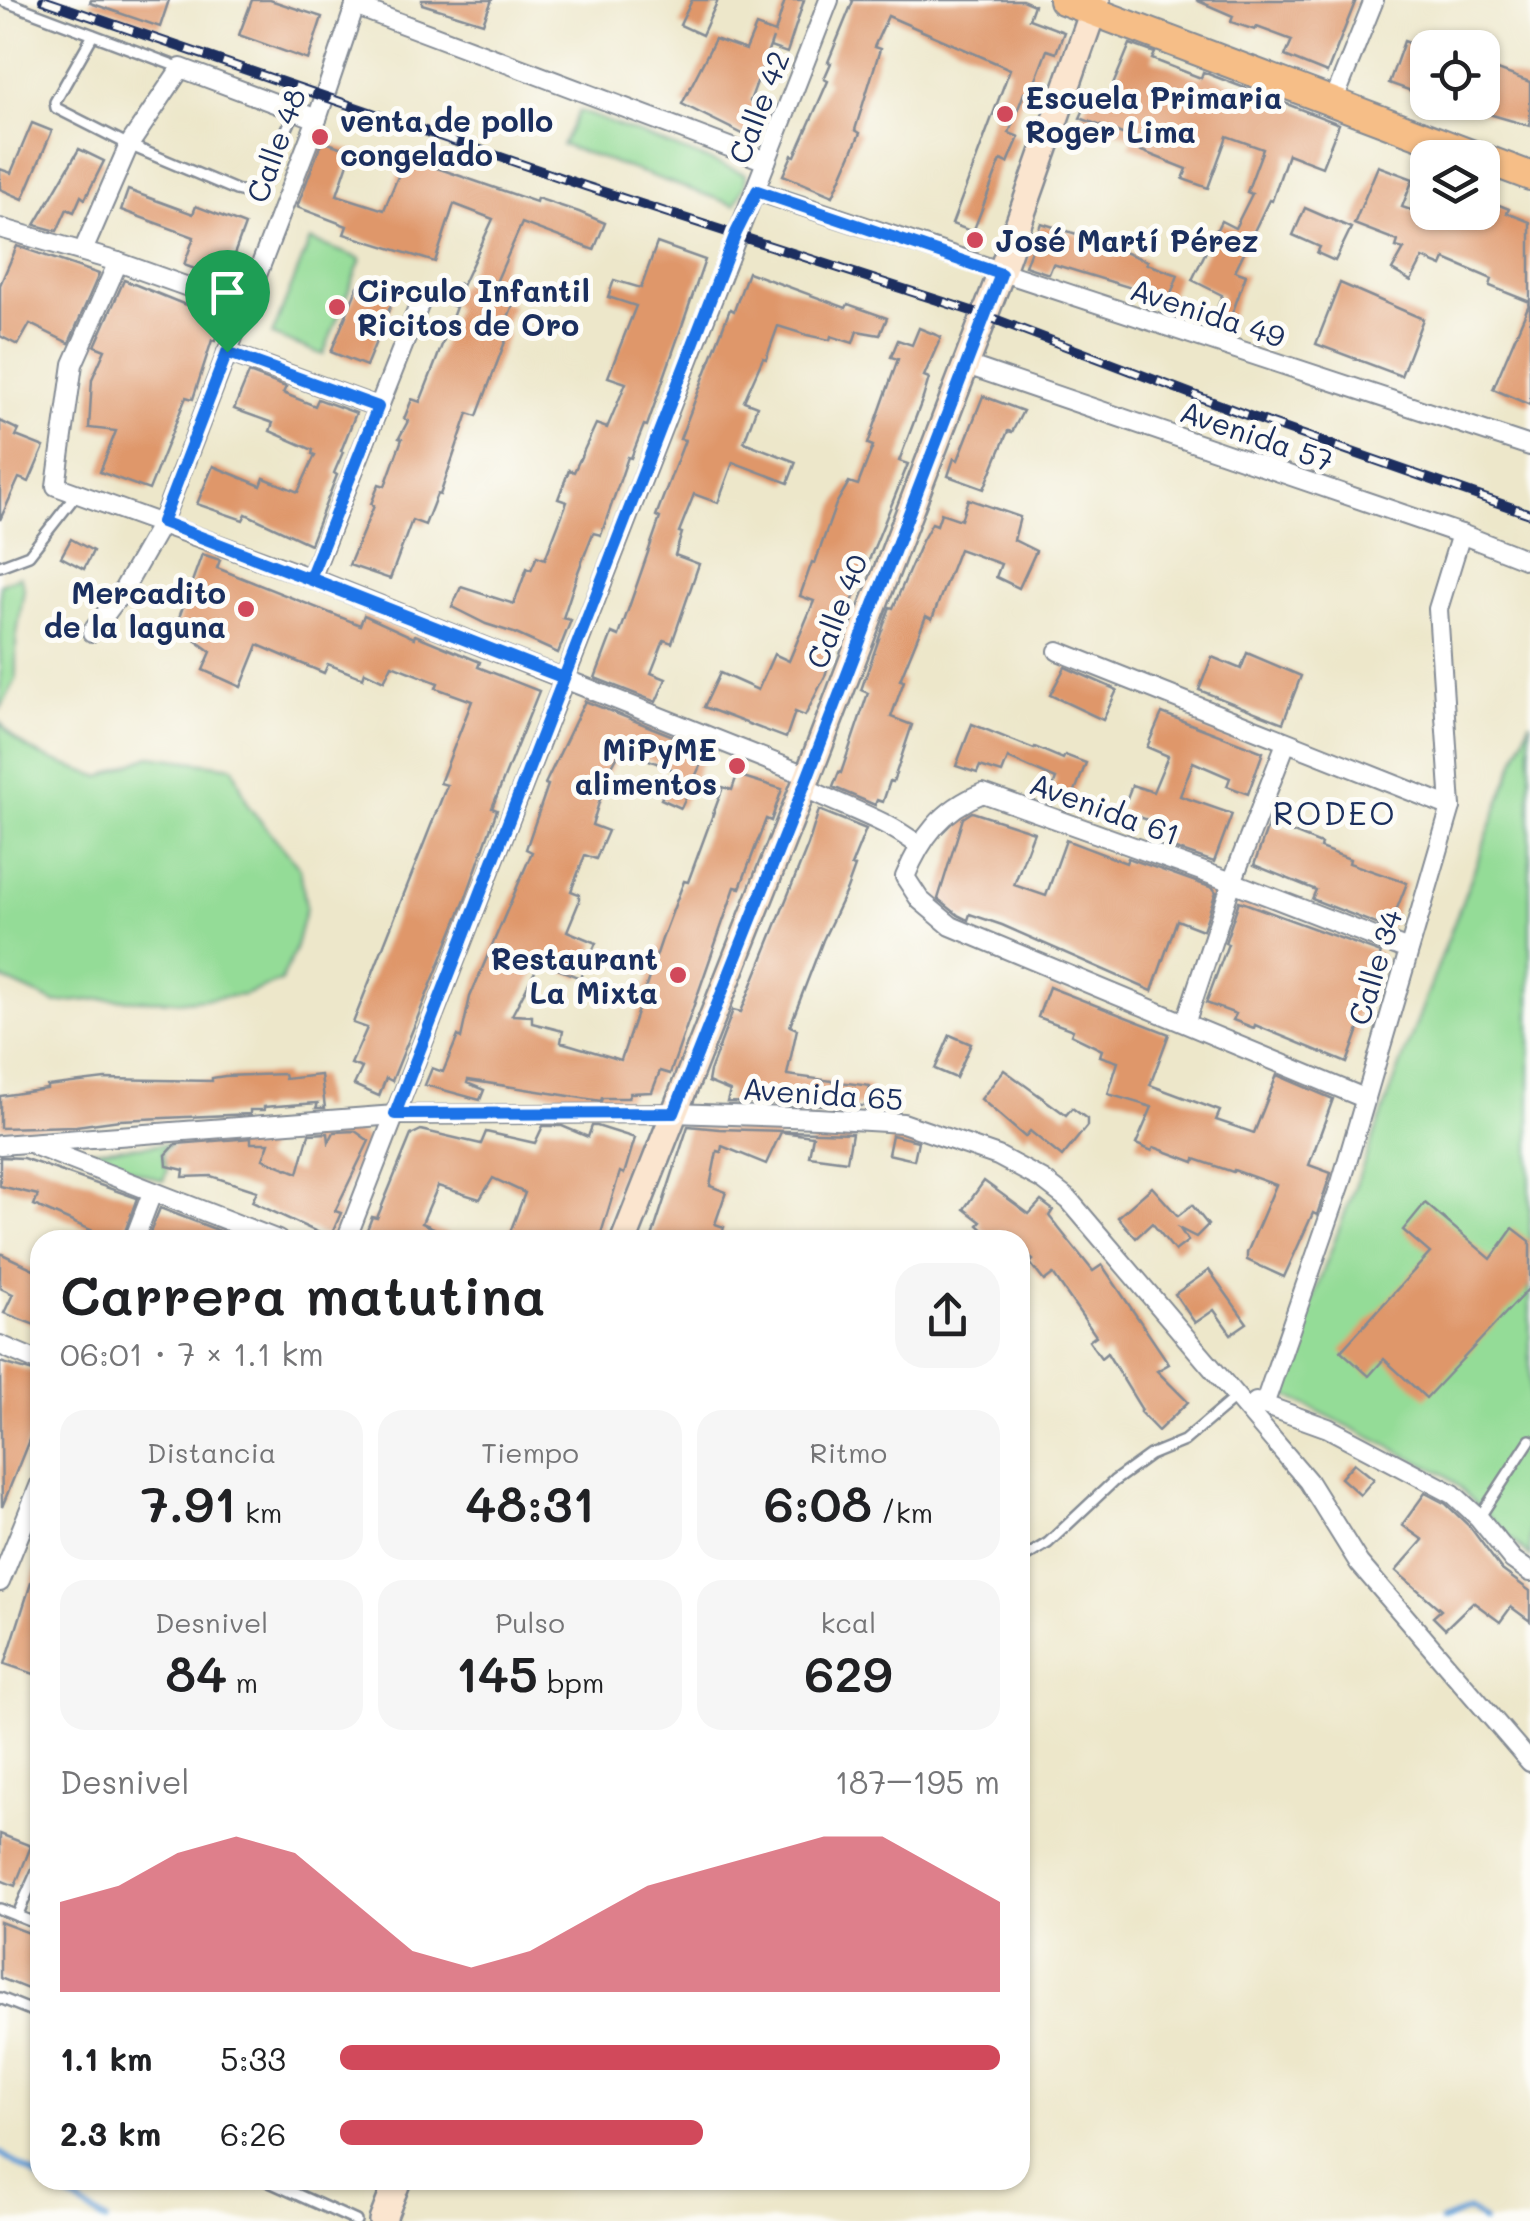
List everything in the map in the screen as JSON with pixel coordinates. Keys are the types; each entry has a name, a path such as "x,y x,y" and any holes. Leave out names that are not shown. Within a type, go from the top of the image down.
{"main road":[{"path":"1063,0 1095,6 1436,140"},
{"name":"Calle 40","path":"628,1230 806,782 1001,274 1095,6"},
{"path":"1500,165 1530,176"},
{"path":"382,2221 394,2190"}],"street":[{"name":"Calle 42","path":"350,1230 829,0"},
{"path":"1334,100 1374,0"},
{"path":"356,3 766,161"},
{"name":"Calle 48","path":"92,632 122,592 162,522 356,3"},
{"path":"84,252 129,146 181,68 316,118"},
{"name":"Avenida 49","path":"757,191 1529,446"},
{"path":"0,228 118,262 244,307"},
{"path":"118,262 73,364 56,486 162,522 564,678 806,782 843,808 894,826 918,845 906,877 920,900 951,926 1364,1098"},
{"path":"310,578 420,303"},
{"path":"227,352 378,407"},
{"name":"Avenida 57","path":"964,364 1530,561"},
{"name":"Calle 34","path":"1264,1405 1341,1183 1451,807 1438,609 1461,534"},
{"path":"1058,652 1451,807"},
{"path":"1186,1021 1232,882 1286,743"},
{"name":"Avenida 61","path":"918,845 960,802 983,794 1232,882 1408,950"},
{"name":"Avenida 65","path":"0,1145 395,1114 674,1113 903,1122 998,1156 1044,1180 1069,1200 1308,1481 1360,1562 1530,1762"},
{"path":"32,1144 252,1230"},
{"path":"138,1230 152,1192"},
{"path":"0,1345 30,1358"},
{"path":"1236,1396 1328,1428 1453,1494 1479,1518 1513,1560 1530,1572"},
{"path":"0,1582 30,1508"}],"lane":[{"path":"1,0 181,68"},
{"path":"93,35 55,102 56,108 129,146 253,194 260,188 296,110"},
{"path":"0,566 29,555 77,493"},
{"path":"1030,1554 1048,1543 1114,1481 1150,1455 1184,1441 1236,1396"},
{"path":"1479,1518 1530,1440"},
{"path":"16,1916 30,1886"},
{"path":"0,1909 30,1921"},
{"path":"0,1998 30,2010"},
{"path":"287,2190 356,2221"}],"green space":[{"path":"579,111 746,174 735,205 562,145"},
{"path":"310,240 361,259 323,355 272,335"},
{"path":"20,576 24,588 16,641 16,680 0,710 0,584"},
{"path":"0,721 31,750 101,777 150,756 233,767 249,807 300,868 306,907 295,950 281,981 244,995 184,1001 101,999 55,1003 0,978"},
{"path":"1530,721 1530,1557 1446,1475 1278,1391"},
{"path":"171,1144 162,1152 167,1171 163,1181 88,1154 88,1150"}],"building":[{"path":"169,0 160,27 90,3"},
{"path":"252,0 270,0 322,17 308,60 239,35"},
{"path":"422,0 492,0 483,23 422,4"},
{"path":"692,0 718,0 702,35 680,25"},
{"path":"785,0 804,0 787,53 770,47 773,38 750,101 770,110 757,141 682,104 715,39 746,50 756,26 775,33"},
{"path":"851,0 1022,0 1034,5 1029,19 1064,32 1056,53 1047,50 1030,95 1024,93 1009,133 1019,137 1008,163 1001,160 973,232 952,224 1010,69 888,16 874,47 880,49 855,130 860,133 833,196 783,175 828,81 824,79 831,63 828,62"},
{"path":"1196,0 1356,0 1327,73 1285,56 1292,40 1231,22 1233,16"},
{"path":"1404,41 1410,43 1410,91 1389,83"},
{"path":"1130,44 1155,53 1152,59 1201,78 1203,72 1339,124 1322,167 1288,154 1272,201 1269,200 1235,271 1246,275 1228,325 1213,319 1222,295 1192,280 1221,221 1235,228 1252,194 1247,192 1263,149 1227,136 1208,188 1183,179 1187,169 1129,146 1133,138 1080,118 1092,92 1108,97"},
{"path":"1500,71 1530,82 1530,126 1500,117"},
{"path":"32,123 52,131 23,199 0,189 0,169 11,173"},
{"path":"322,141 352,151 337,195 384,210 402,156 605,223 594,250 522,223 490,296 513,305 502,332 508,334 477,416 468,413 440,495 437,494 425,525 412,520 390,579 349,565 379,484 385,486 412,399 420,402 456,307 451,305 459,284 462,286 493,219 454,204 435,262 344,234 347,226 297,207"},
{"path":"79,149 104,161 85,199 81,196 74,212 67,209 57,231 35,225"},
{"path":"1378,166 1410,178 1402,207 1410,210 1410,230 1500,230 1500,205 1509,209 1507,213 1530,222 1530,302 1490,286 1492,279 1445,259 1442,266 1423,258 1411,281 1392,270 1404,249 1396,247 1398,241 1354,224"},
{"path":"128,190 193,214 196,206 245,225 232,260 240,263 233,283 184,265 194,237 121,210"},
{"path":"1305,208 1351,228 1335,261 1317,253 1320,247 1293,235"},
{"path":"1041,223 1119,247 1118,250 1148,261 1147,264 1178,275 1168,303 1144,295 1145,292 1053,264 1049,274 1025,266"},
{"path":"657,243 705,260 647,426 644,425 631,458 628,457 601,535 593,533 578,572 563,618 571,620 558,653 452,607 461,587 514,604 527,568 531,570 537,556 545,559 567,502 558,499 569,470 574,472 596,424 607,428 626,383 608,377 636,306 608,297 614,280 641,288"},
{"path":"17,246 99,274 69,343 30,324 18,345 0,336 0,285"},
{"path":"748,272 846,308 848,304 887,318 880,335 857,331 853,343 778,326 744,401 757,406 744,442 796,462 788,483 733,462 718,503 694,494 679,532 682,533 675,555 699,564 672,643 664,640 651,673 666,679 656,702 595,678 612,633 619,636 660,518 656,516 685,440 680,439"},
{"path":"124,280 223,320 215,341 212,340 193,399 186,397 149,490 100,472 116,431 89,428 92,379 105,350 95,346"},
{"path":"1340,283 1423,319 1401,376 1316,344"},
{"path":"358,286 393,300 366,366 331,352"},
{"path":"1530,302 1530,405 1493,389"},
{"path":"919,328 941,337 924,376 929,378 899,461 908,464 848,612 842,610 829,644 834,646 825,676 805,716 795,712 786,738 704,707 720,673 758,690 774,654 789,661 814,601 800,596 812,562 815,563 836,504 849,482 858,485 873,446 868,444 898,359 891,357 898,340 912,345"},
{"path":"249,373 286,387 283,393 315,406 318,399 356,413 310,544 246,514 243,520 197,504 213,466 261,486 264,478 298,492 315,455 313,450 270,431 273,423 234,409"},
{"path":"983,396 1023,411 1012,432 1008,431 984,489 948,476"},
{"path":"0,421 19,430 16,436 44,447 29,482 19,478 0,520"},
{"path":"968,499 1020,517 1014,540 1036,551 1019,588 996,577 1001,564 959,549 932,619 926,616 900,680 904,681 891,717 912,725 893,782 890,781 883,802 877,800 875,805 833,787 868,693 861,690 890,607 893,608 932,523 937,525 941,513 961,520"},
{"path":"71,539 93,551 84,569 61,557"},
{"path":"202,554 220,560 217,568 360,625 364,615 480,662 478,667 539,691 492,808 497,810 465,900 392,1081 386,1078 379,1096 354,1085 362,1068 351,1064 367,1028 353,1023 447,785 440,783 472,701 392,665 384,681 365,672 363,678 328,664 324,673 258,645 241,687 203,670 211,652 176,626"},
{"path":"1247,653 1301,676 1283,723 1199,690 1212,657 1241,669"},
{"path":"1065,667 1117,690 1103,720 1050,695"},
{"path":"585,701 678,738 676,742 705,755 681,808 661,799 674,770 621,749 598,792 602,793 592,825 608,831 596,859 585,855 571,891 579,894 579,902 567,931 596,943 580,978 540,962 512,1015 532,1016 532,1023 563,1031 561,1042 621,1060 662,939 723,787 732,790 737,775 782,789 771,821 766,819 740,888 735,887 670,1074 660,1071 652,1092 601,1101 468,1080 467,1083 484,1090 480,1100 425,1085 432,1068 443,1072 458,1036 461,1038 470,997 532,852 526,849 548,785 545,784"},
{"path":"1162,713 1263,752 1248,794 1227,786 1230,778 1193,762 1180,796 1232,814 1214,862 1164,845 1171,828 1122,811 1132,785 1153,792 1168,756 1147,747"},
{"path":"972,724 1063,759 1065,755 1086,763 1070,804 1049,797 1056,779 1008,758 1002,773 980,766 977,773 956,766"},
{"path":"819,810 866,829 851,866 855,867 847,889 790,1026 797,1029 787,1075 870,1086 866,1106 727,1102 730,1091 708,1082 710,1071 733,1010 741,1012"},
{"path":"972,812 1034,832 1014,885 1046,896 1066,840 1126,863 1128,858 1213,888 1216,892 1203,930 1177,920 1152,991 1002,925 970,914 968,920 958,915 938,899 963,818"},
{"path":"1269,823 1321,844 1320,848 1350,859 1349,863 1407,883 1389,929 1312,899 1316,890 1254,865"},
{"path":"1239,901 1381,953 1356,1019 1362,1021 1347,1063 1255,1025 1254,1028 1233,1020 1236,1014 1206,1003"},
{"path":"1049,987 1169,1034 1150,1085 1220,1111 1216,1120 1254,1133 1277,1075 1333,1099 1309,1165 1331,1173 1317,1215 1313,1213 1284,1277 1247,1260 1276,1185 1136,1144 1152,1107 1108,1094 1118,1062 1100,1056 1102,1050 1071,1035 1073,1030 1038,1017"},
{"path":"950,1035 971,1044 956,1078 935,1069"},
{"path":"1004,1070 1066,1115 1072,1108 1087,1119 1087,1126 1062,1157 1030,1131 1025,1137 981,1099"},
{"path":"284,1074 285,1079 321,1075 325,1108 316,1108 318,1103 264,1107 250,1110 250,1114 0,1128 0,1096 47,1086 105,1079 212,1081 225,1076"},
{"path":"543,1126 562,1126 588,1137 592,1126 597,1126 635,1138 602,1230 511,1230 525,1193 493,1178 480,1199 438,1186 422,1223 438,1230 367,1230 372,1217 377,1218 411,1135 421,1130 481,1144 486,1132 535,1143"},
{"path":"688,1126 852,1133 847,1161 809,1156 813,1136 781,1132 766,1164 722,1146 721,1152 717,1151 710,1186 726,1192 715,1224 723,1230 654,1230"},
{"path":"355,1131 369,1141 335,1211 341,1213 334,1230 313,1230 252,1202 257,1191 211,1176 183,1177 184,1170 167,1166 166,1155 176,1144 251,1138 251,1143 269,1143 263,1159 298,1173 309,1134 328,1133 329,1142 334,1132"},
{"path":"892,1135 918,1141 914,1160 888,1154"},
{"path":"0,1157 23,1158 137,1198 126,1230 91,1230 34,1205 38,1195 0,1186"},
{"path":"984,1181 1029,1214 1041,1201 1053,1210 1049,1216 1093,1271 1102,1265 1169,1364 1157,1371 1188,1402 1158,1431 1140,1412 1107,1353 1101,1358 1089,1341 1096,1336 1053,1274 1044,1281 1030,1263 1030,1230 983,1230 978,1225 981,1222 964,1209"},
{"path":"1152,1187 1178,1216 1192,1205 1208,1225 1196,1237 1180,1229 1188,1241 1175,1251 1152,1223 1136,1238 1118,1217"},
{"path":"1425,1203 1491,1259 1513,1228 1530,1241 1530,1287 1426,1398 1384,1359 1369,1376 1341,1351 1430,1253 1403,1230"},
{"path":"160,1208 217,1230 151,1230"},
{"path":"0,1253 30,1267 30,1323 4,1313 13,1294 0,1288"},
{"path":"1209,1270 1247,1323 1231,1334 1214,1310 1195,1323 1175,1294"},
{"path":"0,1362 30,1371 30,1437 2,1507"},
{"path":"1354,1463 1374,1479 1360,1495 1341,1478"},
{"path":"1425,1493 1446,1504 1470,1527 1502,1570 1530,1591 1530,1621 1511,1607 1500,1622 1473,1602 1445,1629 1433,1617 1441,1610 1396,1571 1423,1540 1402,1525"},
{"path":"30,1586 30,1673 5,1664"},
{"path":"0,1834 30,1848 15,1886 0,1880"},
{"path":"0,1922 30,1933 30,1990 0,1978"}],"waterway":[{"path":"0,2153 30,2172"},
{"path":"58,2190 106,2221"},
{"path":"1441,2221 1469,2210 1483,2221"}],"railway":[{"path":"43,0 585,186 984,315 1252,417 1530,514"}],"place":[{"name":"Escuela Primaria Roger Lima","path":"1005,114"},
{"name":"venta de pollo congelado","path":"320,137"},
{"name":"José Martí Pérez","path":"975,240"},
{"name":"Circulo Infantil Ricitos de Oro","path":"337,307"},
{"name":"Mercadito de la laguna","path":"246,609"},
{"name":"MiPyME alimentos","path":"737,766"},
{"name":"Restaurant La Mixta","path":"678,975"}],"district":[{"name":"RODEO","path":"1335,812"}],"route":[{"path":"227,352 162,522 564,678 395,1114 674,1113 1001,274 757,191 736,233 564,678 310,578 378,407 227,352"}]}
